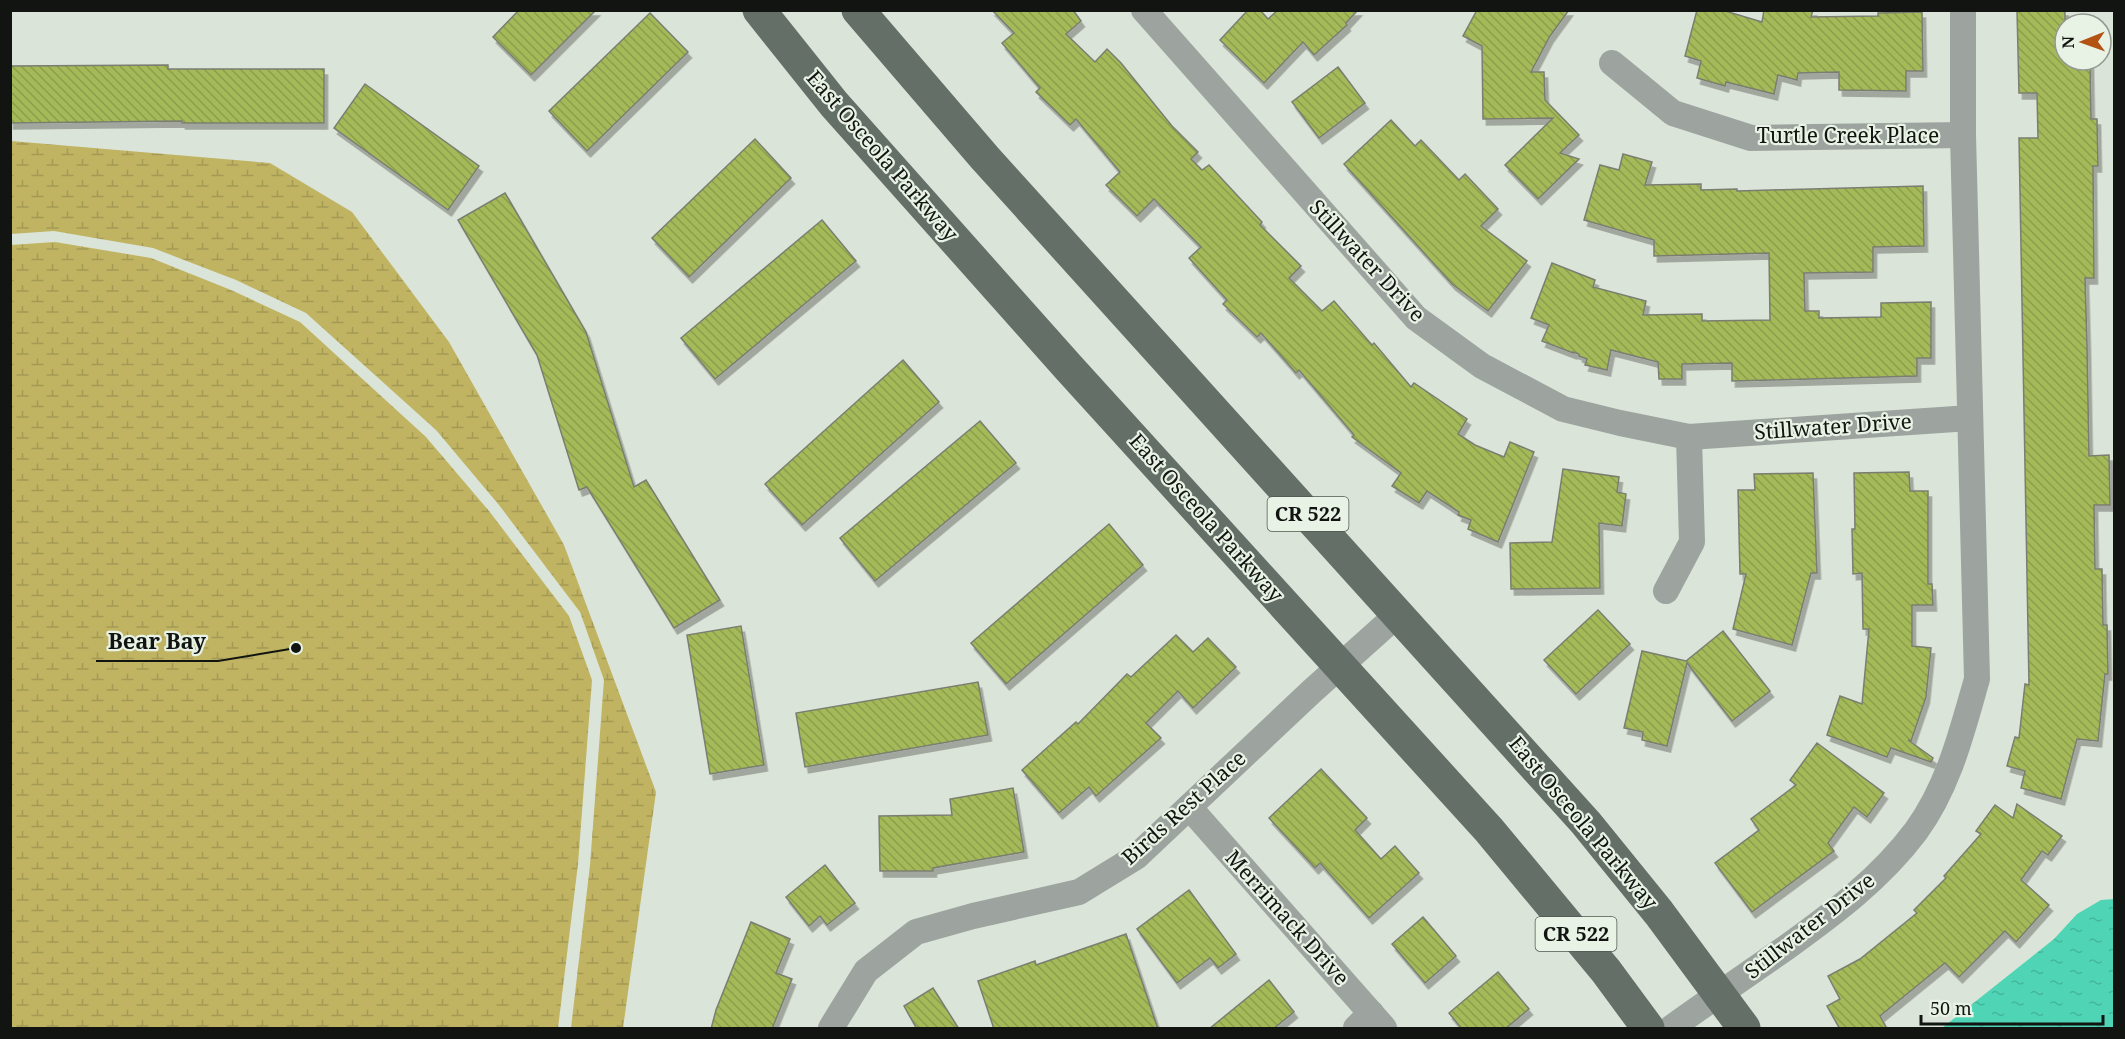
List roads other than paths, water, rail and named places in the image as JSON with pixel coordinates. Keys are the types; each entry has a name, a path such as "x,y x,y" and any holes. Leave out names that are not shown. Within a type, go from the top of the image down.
{"main road":[{"name":"East Osceola Parkway","path":"759,10 834,104 1489,830 1606,971 1648,1029"},
{"name":"East Osceola Parkway","path":"858,10 992,166 1586,823 1659,913 1744,1029"}],"street":[{"name":"Stillwater Drive","path":"1671,1029 1839,910 1880,872 1916,830 1936,797 1955,755 1977,679 1963,135 1963,10"},
{"name":"Stillwater Drive","path":"1155,15 1416,318 1482,366 1563,409 1689,437 1970,418"},
{"name":"Turtle Creek Place","path":"1612,63 1673,113 1751,138 1963,135"},
{"path":"1666,591 1692,542 1689,437"},
{"name":"Birds Rest Place","path":"831,1029 866,971 916,932 1079,892 1136,857 1398,614"},
{"name":"Merrimack Drive","path":"1189,807 1370,1023"}],"water":[{"path":"2114,899 2114,1028 1942,1028 2054,939 2077,914 2101,900"}],"place":[{"name":"Bear Bay","path":"296,648"}]}
